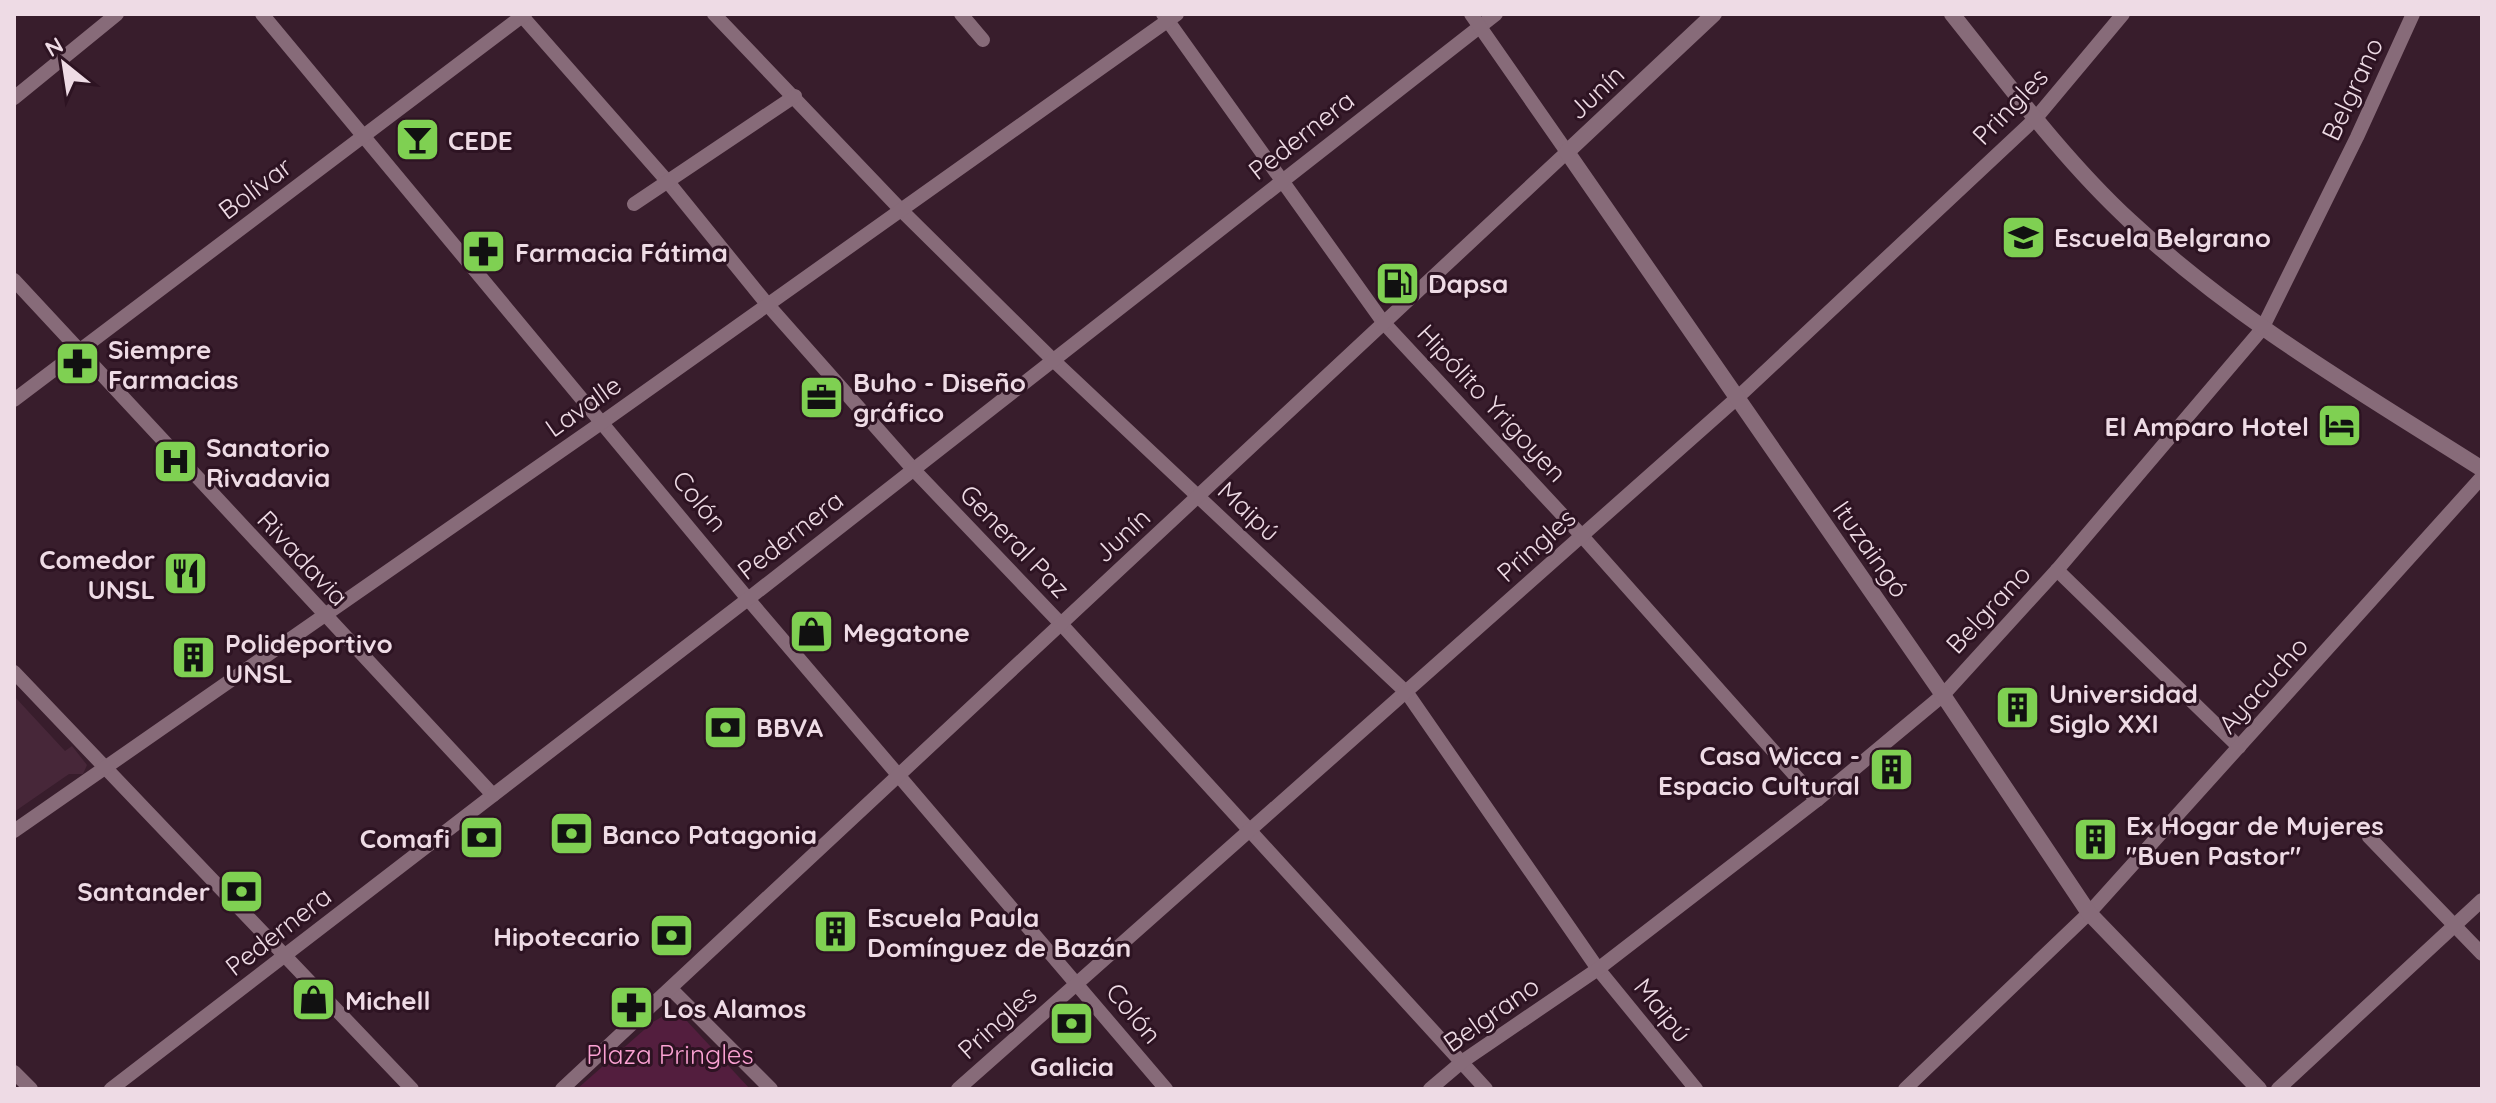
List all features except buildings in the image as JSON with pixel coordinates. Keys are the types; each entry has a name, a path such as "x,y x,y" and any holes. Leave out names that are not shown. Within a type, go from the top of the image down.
{"street":[{"path":"14,98 117,14"},
{"name":"Colón","path":"262,14 604,421 748,599 1166,1089"},
{"name":"Maipú","path":"714,14 901,210 1053,360 1407,693 1598,969 1696,1089"},
{"path":"961,14 983,40"},
{"name":"Pedernera","path":"111,1089 1053,360 1283,179 1475,20 1496,14"},
{"name":"Junín","path":"562,1089 1714,14"},
{"path":"1952,14 2036,118 2133,225 2262,329 2482,469"},
{"name":"Pringles","path":"958,1089 1737,398 2036,118 2123,14"},
{"name":"Belgrano","path":"1430,1089 1463,1061 1598,969 1817,800 1943,695 2057,570 2262,329 2357,137 2413,14"},
{"name":"Bolívar","path":"14,400 524,15"},
{"name":"General Paz","path":"524,15 668,182 767,304 913,469 1062,625 1486,1089"},
{"name":"Hipólito Yrigoyen","path":"1169,16 1383,322 1582,536 1817,800"},
{"name":"Lavalle","path":"14,831 604,421 1169,16"},
{"name":"Ituzaingó","path":"1475,20 1943,695 2089,913 2259,1089"},
{"path":"634,204 795,96"},
{"name":"Rivadavia","path":"14,280 323,616 493,795"},
{"name":"Ayacucho","path":"1905,1089 2089,913 2482,477"},
{"path":"2057,570 2239,747"},
{"path":"14,672 412,1089"},
{"path":"2369,837 2482,954"},
{"path":"2278,1089 2482,900"},
{"path":"671,989 771,1089"},
{"path":"14,1072 31,1089"}],"shaded area":[{"path":"14,696 65,751 72,746 87,765 83,774 69,774 14,812"}],"green space":[{"name":"Plaza Pringles","path":"670,1012 685,1019 750,1089 577,1089 653,1022"}],"place":[{"name":"CEDE","path":"417,140"},
{"name":"Escuela Belgrano","path":"2023,237"},
{"name":"Farmacia Fátima","path":"484,252"},
{"name":"Dapsa","path":"1397,283"},
{"name":"Siempre Farmacias","path":"77,364"},
{"name":"Buho - Diseño gráfico","path":"822,397"},
{"name":"El Amparo Hotel","path":"2340,426"},
{"name":"Sanatorio Rivadavia","path":"175,462"},
{"name":"Comedor UNSL","path":"186,574"},
{"name":"Megatone","path":"812,632"},
{"name":"Polideportivo UNSL","path":"194,658"},
{"name":"Universidad Siglo XXI","path":"2018,708"},
{"name":"BBVA","path":"725,727"},
{"name":"Casa Wicca - Espacio Cultural","path":"1891,770"},
{"name":"Banco Patagonia","path":"571,834"},
{"name":"Comafi","path":"481,838"},
{"name":"Ex Hogar de Mujeres \"Buen Pastor\"","path":"2095,840"},
{"name":"Santander","path":"241,891"},
{"name":"Escuela Paula Domínguez de Bazán","path":"836,932"},
{"name":"Hipotecario","path":"671,936"},
{"name":"Michell","path":"314,1000"},
{"name":"Los Alamos","path":"632,1008"},
{"name":"Galicia","path":"1072,1023"}]}
